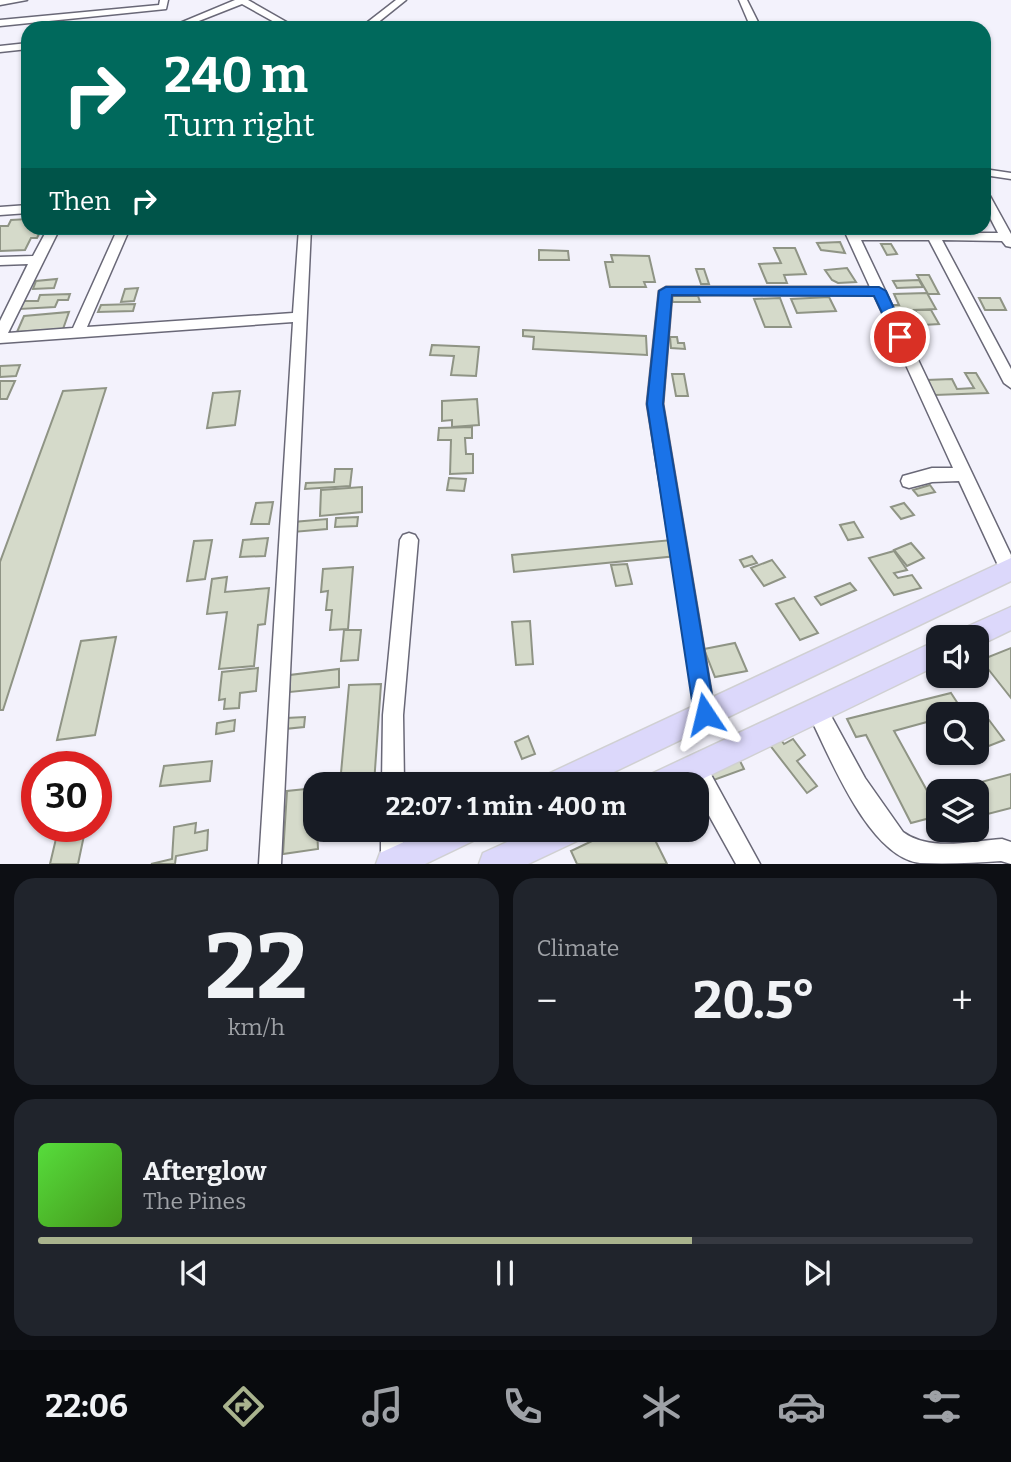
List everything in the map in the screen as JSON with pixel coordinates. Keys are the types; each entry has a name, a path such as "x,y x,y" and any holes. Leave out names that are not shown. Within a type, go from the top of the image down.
{"main road":[{"path":"583,772 1010,569"},
{"path":"989,628 1011,618"},
{"path":"686,772 926,658"},
{"path":"392,863 437,842"},
{"path":"494,863 540,842"}],"street":[{"path":"0,1 23,0"},
{"path":"189,21 243,0 280,21"},
{"path":"374,21 402,0"},
{"path":"743,0 753,21"},
{"path":"0,23 164,4 169,21"},
{"path":"0,49 21,47"},
{"path":"991,173 1011,176"},
{"path":"991,209 1008,241"},
{"path":"0,211 21,210"},
{"path":"50,235 0,336 300,317"},
{"path":"78,332 121,235"},
{"path":"270,863 305,235"},
{"path":"852,235 1010,569"},
{"path":"933,235 1011,383"},
{"path":"951,235 1008,241"},
{"path":"0,261 37,260"},
{"path":"705,714 655,404 666,291 879,291"},
{"path":"909,481 932,475 964,474"},
{"path":"393,772 393,715 410,540"},
{"path":"817,710 864,799 904,848 935,855 1002,850 1011,854"},
{"path":"695,768 749,863"},
{"path":"392,842 392,863"}],"building":[{"path":"21,219 21,235 38,235 37,238 31,238 25,250 0,251 0,226 8,226 11,220"},
{"path":"840,242 845,253 821,250 817,243"},
{"path":"881,244 891,244 897,254 887,255"},
{"path":"774,248 795,248 806,274 784,275 787,283 767,283 759,264 781,263"},
{"path":"539,250 568,251 569,260 539,260"},
{"path":"611,255 649,256 655,282 644,282 646,287 610,287 605,262 613,262"},
{"path":"847,268 856,282 838,283 832,280 825,270"},
{"path":"696,269 704,269 709,284 701,284"},
{"path":"917,275 929,275 939,294 928,294"},
{"path":"57,279 54,288 33,289 36,281"},
{"path":"919,280 923,287 897,288 893,281"},
{"path":"138,288 134,301 121,302 125,289"},
{"path":"927,293 936,309 914,310 920,321 899,322 891,305 899,305 894,294"},
{"path":"70,294 68,300 58,300 55,307 20,309 23,301 38,301 40,295"},
{"path":"671,296 698,296 700,302 673,302"},
{"path":"829,297 836,311 797,313 791,299"},
{"path":"780,298 791,327 765,327 754,299"},
{"path":"979,298 1000,298 1006,310 985,310"},
{"path":"135,304 133,311 98,312 101,305"},
{"path":"915,310 931,310 939,324 923,325"},
{"path":"69,312 63,329 17,332 24,316"},
{"path":"523,330 646,336 647,355 533,349 534,337 523,336"},
{"path":"670,337 677,337 678,343 684,343 685,349 671,348"},
{"path":"432,345 479,347 476,376 451,375 454,356 430,355"},
{"path":"20,365 16,376 0,377 0,366"},
{"path":"965,373 976,373 988,393 935,395 927,380 952,379 957,389 974,388"},
{"path":"672,374 684,374 688,396 676,396"},
{"path":"0,381 15,381 7,399 0,399"},
{"path":"106,388 3,710 0,710 0,562 63,391"},
{"path":"240,391 235,425 207,428 213,393"},
{"path":"477,399 479,425 452,427 452,420 442,421 442,401"},
{"path":"472,427 472,438 465,438 466,454 473,454 473,473 450,474 451,440 438,440 439,428"},
{"path":"335,469 352,469 350,486 305,489 306,483 334,482"},
{"path":"449,478 466,479 464,491 447,490"},
{"path":"930,485 935,492 918,496 913,490"},
{"path":"362,487 362,512 320,516 321,490"},
{"path":"273,502 269,524 251,524 256,503"},
{"path":"904,503 914,515 901,519 891,507"},
{"path":"358,517 357,526 335,527 336,518"},
{"path":"327,519 327,529 293,532 293,522"},
{"path":"854,522 863,537 848,540 840,525"},
{"path":"268,538 265,556 240,557 243,540"},
{"path":"212,540 205,579 187,581 194,541"},
{"path":"672,540 677,556 514,572 512,555"},
{"path":"911,543 924,558 907,566 894,550"},
{"path":"894,551 907,570 894,573 898,578 912,575 921,588 894,595 869,558"},
{"path":"752,556 757,563 744,567 740,560"},
{"path":"772,560 785,577 764,586 751,568"},
{"path":"627,564 632,584 616,586 611,565"},
{"path":"353,567 348,629 330,630 332,610 326,610 328,591 321,592 323,569"},
{"path":"227,577 225,592 269,588 265,624 258,625 254,666 219,669 227,612 207,614 212,579"},
{"path":"850,583 856,590 821,605 815,597"},
{"path":"794,598 818,633 800,640 776,604"},
{"path":"530,621 533,664 516,665 512,622"},
{"path":"344,630 361,630 358,660 341,661"},
{"path":"116,637 95,735 57,740 81,641"},
{"path":"735,643 747,671 715,677 704,649"},
{"path":"1011,648 1011,698 989,670 989,657"},
{"path":"258,668 256,691 240,693 239,708 224,709 225,699 219,700 222,672"},
{"path":"339,669 339,687 290,692 290,675"},
{"path":"381,684 375,772 341,772 349,685"},
{"path":"951,693 957,702 926,702 926,722 894,731 926,789 926,819 911,823 866,735 856,737 847,719"},
{"path":"305,717 304,727 284,729 286,718"},
{"path":"235,720 234,731 216,734 217,723"},
{"path":"989,720 1004,740 989,746"},
{"path":"528,736 535,754 522,759 515,742"},
{"path":"779,737 784,744 793,739 805,755 797,761 817,786 807,793 769,744"},
{"path":"738,757 744,769 711,781 706,769"},
{"path":"212,761 210,781 160,786 164,766"},
{"path":"1011,774 1011,808 989,814 989,780"},
{"path":"303,789 303,842 318,842 318,849 283,854 287,791"},
{"path":"196,823 195,833 208,830 207,850 176,856 175,864 151,864 172,859 174,827"},
{"path":"55,842 83,842 78,864 50,864"},
{"path":"590,842 656,842 667,864 577,864 571,851"}],"route":[{"path":"705,714 655,404 666,291 879,291 900,337"}]}
